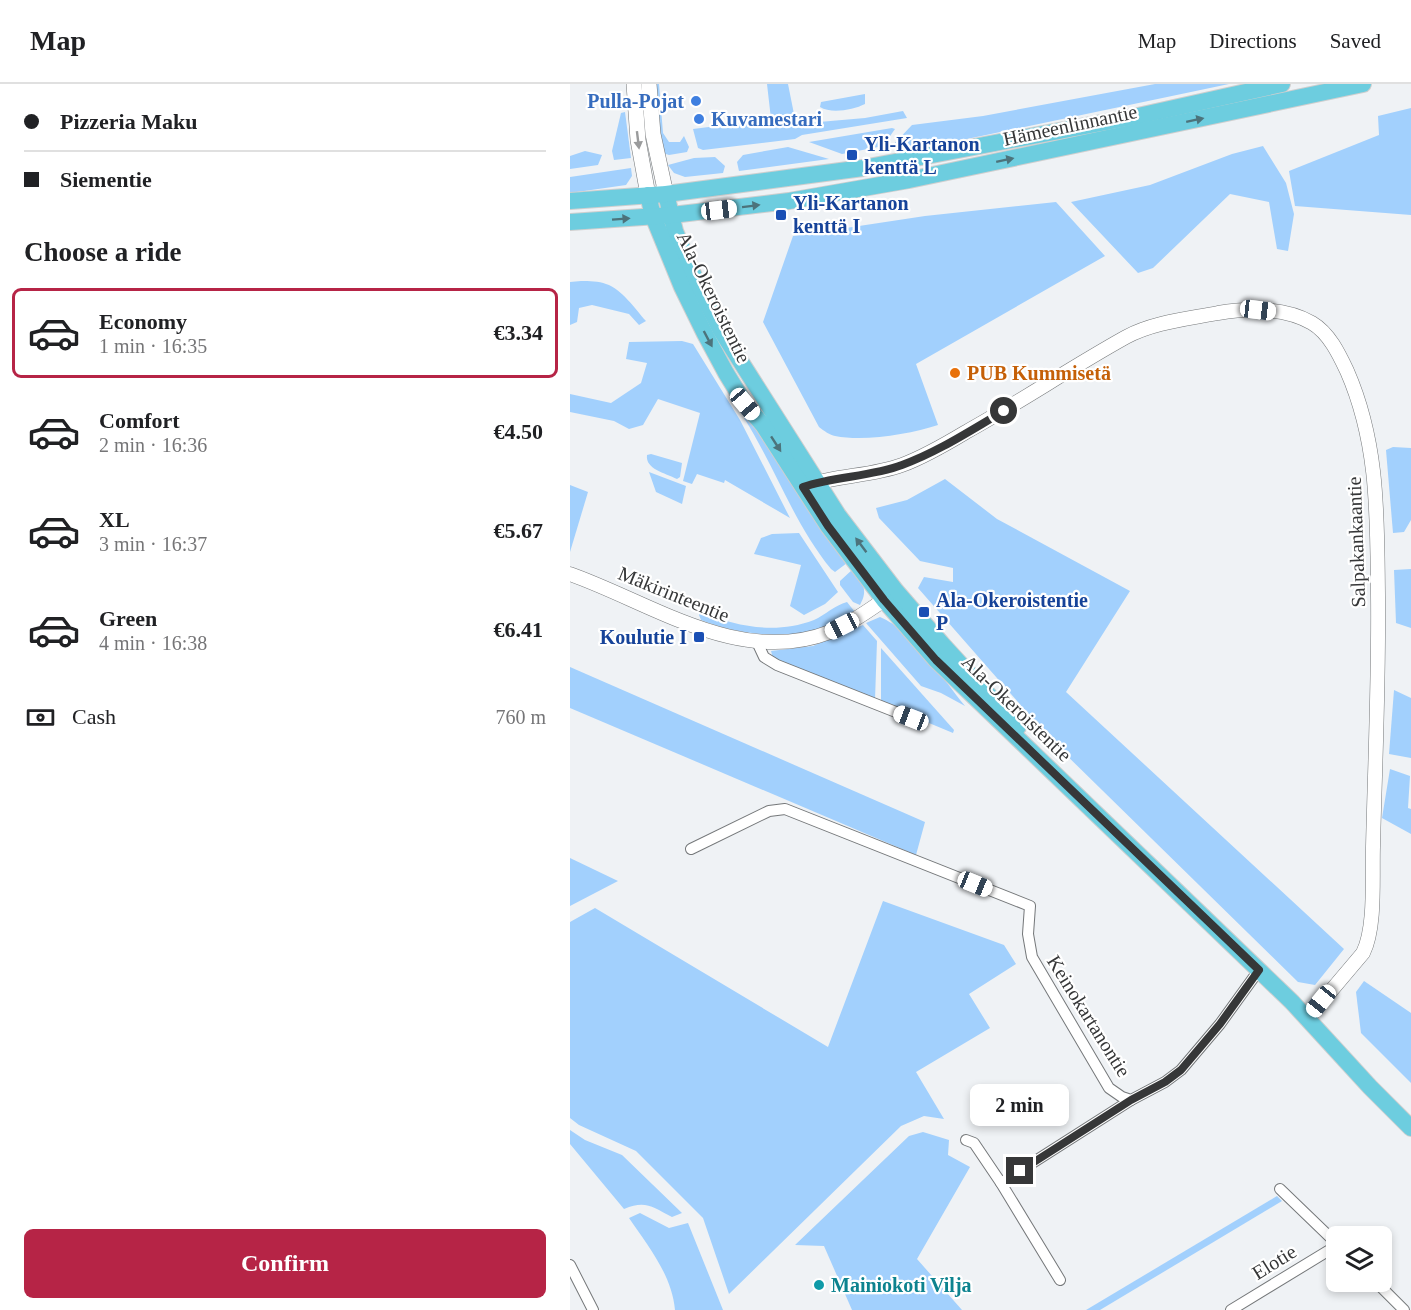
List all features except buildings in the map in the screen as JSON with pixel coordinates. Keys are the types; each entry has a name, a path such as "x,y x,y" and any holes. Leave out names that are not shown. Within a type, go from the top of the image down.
{"main road":[{"path":"634,84 638,140 648,195"},
{"path":"649,84 652,134 666,194"},
{"name":"Hämeenlinnantie","path":"570,201 666,194 786,180 910,160 1138,116 1282,84"},
{"name":"Hämeenlinnantie","path":"570,222 672,215 789,201 909,180 1363,84"},
{"name":"Ala-Okeroistentie","path":"666,194 675,231 697,283 720,329 810,484"},
{"name":"Ala-Okeroistentie","path":"648,195 653,216 687,296 726,373 810,484 838,515 890,596 1087,804 1308,1018 1370,1087 1411,1128"}],"street":[{"name":"Salpakankaantie","path":"810,484 862,476 902,465 940,447 1004,411 1129,335 1167,322 1225,312 1258,310 1288,313 1314,324 1328,338 1340,356 1353,385 1365,422 1377,496 1378,648 1372,872 1369,942 1363,953 1308,1018"},
{"name":"Mäkirinteentie","path":"570,574 723,636 757,642 809,639 831,632 890,596"},
{"path":"757,642 764,657 777,665 911,718"},
{"name":"Keinokartanontie","path":"691,849 770,811 785,809 1030,906 1028,934 1032,957 1108,1088 1131,1100 1165,1082 1181,1070 1220,1024 1259,970"},
{"path":"1001,1183 1131,1100"},
{"path":"966,1140 974,1143 1001,1183 1060,1280"},
{"path":"1280,1189 1326,1234"},
{"name":"Elotie","path":"1231,1310 1326,1250"},
{"path":"570,1265 593,1310"},
{"path":"1386,1292 1404,1310"}],"shaded area":[{"path":"654,84 659,84 663,133 669,142 680,142 684,136 689,147 687,152 669,155 663,153"},
{"path":"767,84 788,84 796,124 865,118 903,111 907,118 802,135 795,139 703,150 698,148 693,129 771,119"},
{"path":"1155,84 1229,84 929,147 894,149 891,147 912,125 983,116"},
{"path":"865,94 865,104 854,108 836,111 820,107 821,102"},
{"path":"1411,108 1411,215 1295,206 1289,171 1379,135 1378,116"},
{"path":"625,112 631,158 614,160 612,151 621,113"},
{"path":"895,129 883,146 842,154 809,142"},
{"path":"1263,146 1286,183 1294,214 1288,251 1277,249 1269,202 1230,194 1153,268 1138,273 1071,202 1150,185 1232,154"},
{"path":"788,147 829,159 739,171 737,162 743,155"},
{"path":"585,151 602,155 598,165 570,169 570,156"},
{"path":"715,157 725,166 723,173 685,177 674,173 668,165 694,158"},
{"path":"631,168 632,176 626,185 570,193 570,177"},
{"path":"1056,202 1105,256 916,364 938,425 873,438 847,438 827,433 819,427 763,322 793,236 925,216"},
{"path":"570,282 600,282 617,290 646,321 639,325 629,314 592,305 579,308 577,322 570,325"},
{"path":"682,341 693,344 740,420 790,518 725,480 724,483 697,474 692,484 683,481 700,413 658,399 643,425 629,429 614,421 570,412 570,394 611,403 641,383 647,363 626,359 629,342"},
{"path":"746,417 753,424 821,530 825,532 847,563 835,572 818,552 795,514 744,418"},
{"path":"1393,447 1411,448 1411,520 1404,532 1393,533 1386,450"},
{"path":"651,454 682,463 680,477 677,479 652,467 647,460 647,455"},
{"path":"649,472 686,486 682,504 656,492"},
{"path":"945,479 997,519 1130,591 1066,692 1344,949 1315,985 1298,982 1054,743 918,588 924,577 953,582 953,568 920,561 879,518 876,508 907,500"},
{"path":"570,485 588,492 570,552"},
{"path":"799,533 838,592 825,604 804,615 790,606 801,565 754,554 761,538 772,534"},
{"path":"853,569 862,582 864,590 860,605 853,602 840,585 840,581"},
{"path":"1411,569 1411,628 1396,623 1394,570"},
{"path":"847,602 855,612 821,629 803,634 744,632 701,620 699,615 700,613 729,622 757,627 785,627 814,620"},
{"path":"880,617 892,623 915,643 965,706 941,693 921,686 866,623"},
{"path":"863,625 877,641 875,700 773,658 771,651 813,646"},
{"path":"881,648 954,730 953,733 881,703"},
{"path":"570,667 925,822 916,855 570,708"},
{"path":"1394,690 1411,698 1411,758 1389,754"},
{"path":"1390,769 1410,776 1408,808 1411,809 1411,834 1382,818"},
{"path":"570,858 618,881 570,906"},
{"path":"883,901 1004,945 1016,964 969,994 990,1028 916,1072 944,1119 924,1116 901,1126 729,1294 703,1218 636,1151 579,1125 570,1118 570,922 595,908 828,1047"},
{"path":"1364,981 1411,1013 1411,1083 1361,1033 1356,992"},
{"path":"570,1130 585,1140 622,1155 682,1213 672,1217 644,1205 624,1209 570,1144"},
{"path":"923,1132 949,1140 948,1155 970,1167 917,1259 962,1310 852,1310 824,1246 795,1245 909,1136"},
{"path":"1277,1196 1282,1201 1100,1310 1086,1310"},
{"path":"640,1213 669,1228 688,1223 723,1310 675,1310 664,1273 629,1218"}],"place":[{"name":"Pulla-Pojat","path":"696,101"},
{"name":"Kuvamestari","path":"699,119"},
{"name":"Yli-Kartanon kenttä L","path":"852,155"},
{"name":"Yli-Kartanon kenttä I","path":"781,215"},
{"name":"PUB Kummisetä","path":"955,373"},
{"name":"Ala-Okeroistentie P","path":"924,612"},
{"name":"Koulutie I","path":"699,637"},
{"name":"Mainiokoti Vilja","path":"819,1285"}],"route":[{"path":"1004,411 940,447 902,465 862,476 818,482 803,487 828,526 884,600 936,660 1259,970 1220,1024 1181,1070 1020,1171"}]}
